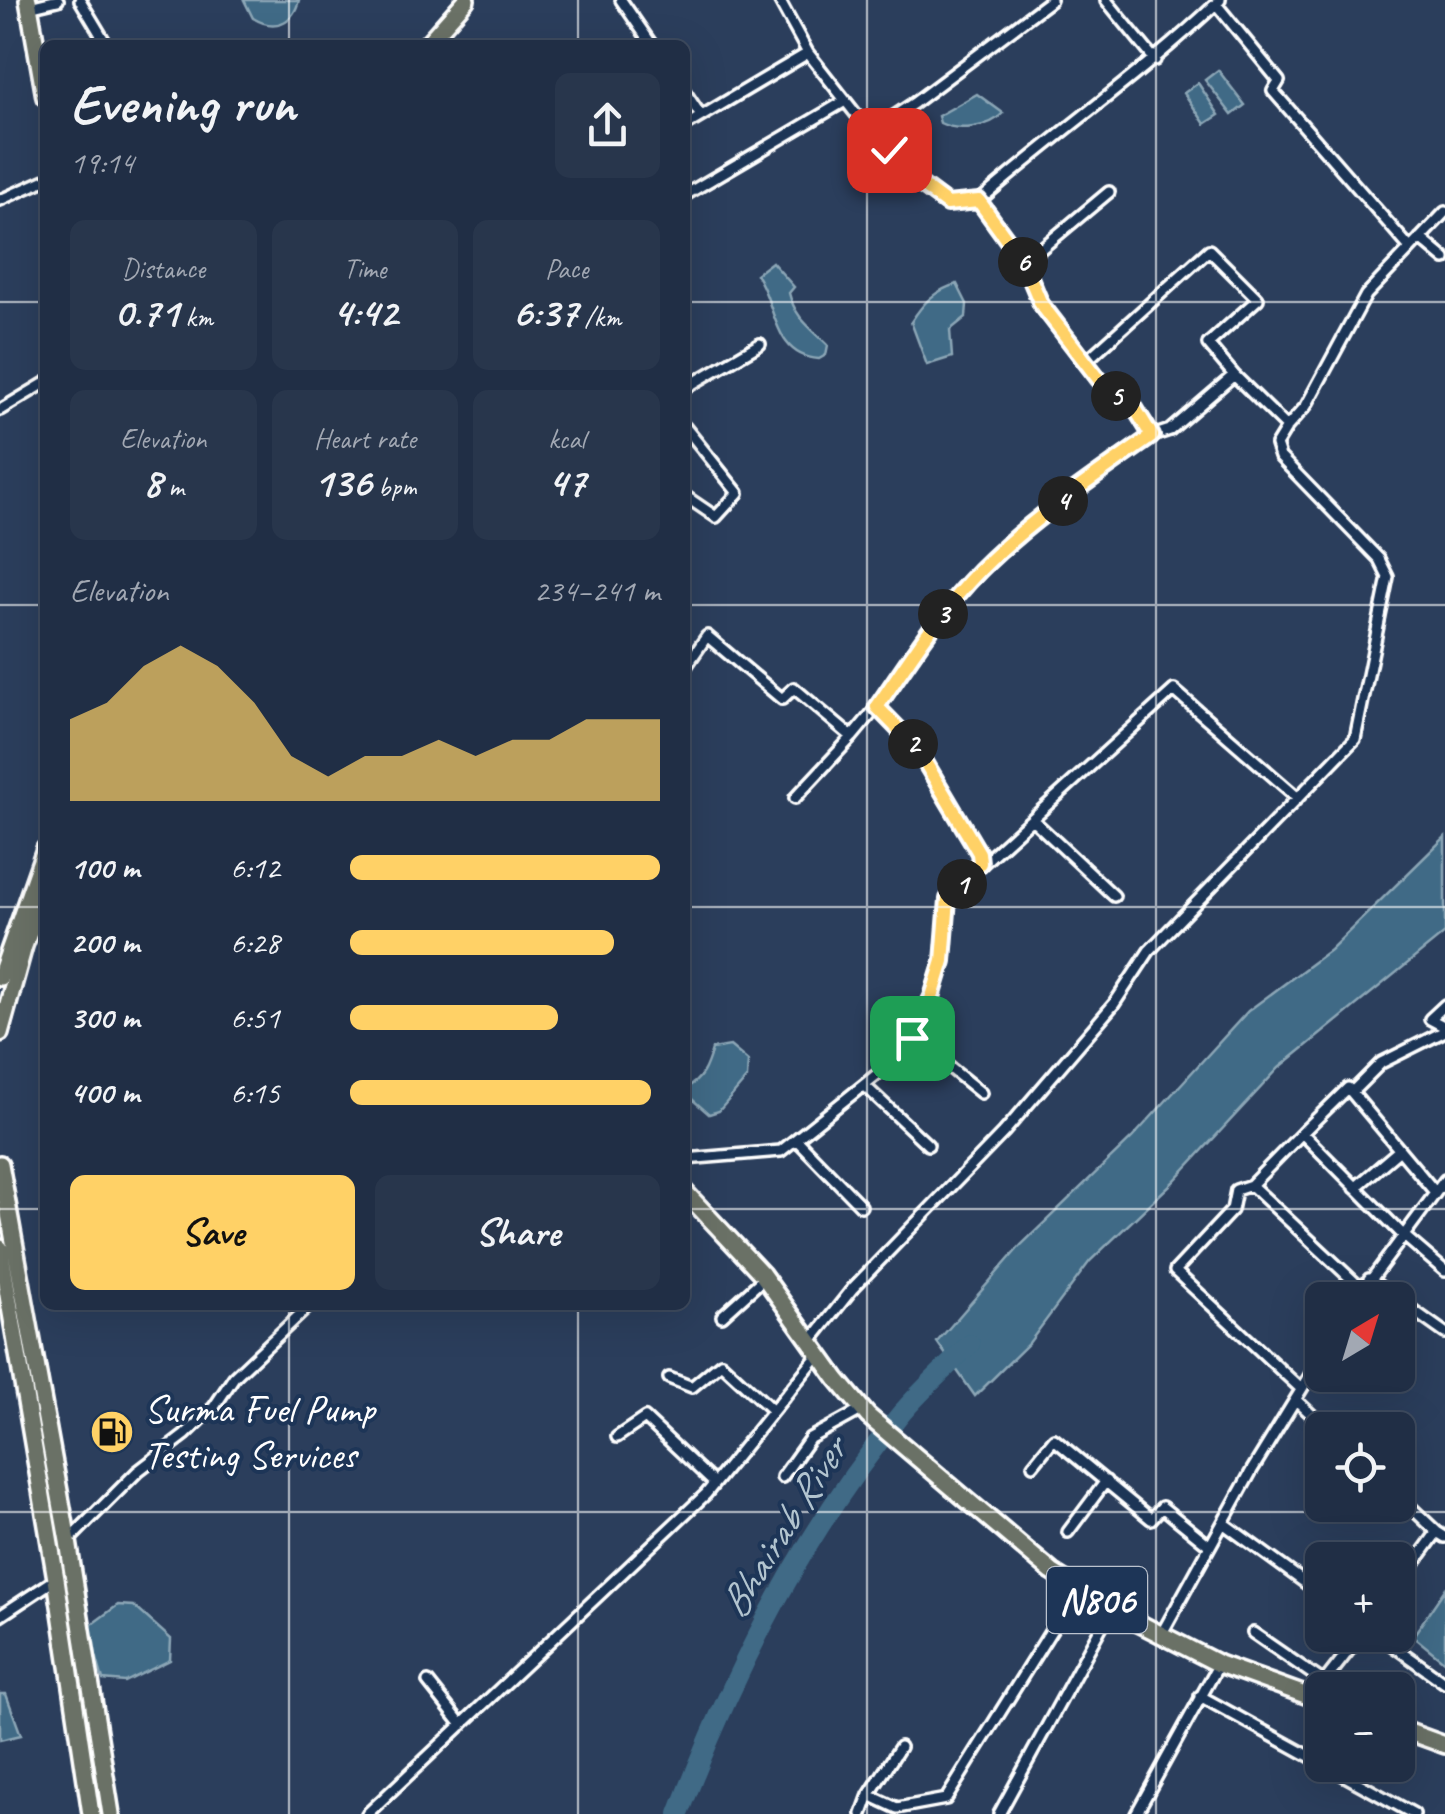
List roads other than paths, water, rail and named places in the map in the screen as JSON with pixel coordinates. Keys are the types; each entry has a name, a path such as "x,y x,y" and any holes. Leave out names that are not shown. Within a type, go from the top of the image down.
{"highway":[{"path":"433,40 466,0"},
{"path":"28,3 40,69"},
{"path":"0,977 40,862"},
{"path":"0,1033 40,903"},
{"path":"0,1164 68,1542 111,1814"},
{"name":"N806","path":"690,1197 764,1278 866,1412 1052,1572 1111,1608 1219,1664 1305,1695"},
{"path":"0,1248 56,1579 90,1814"},
{"path":"1415,1734 1444,1744"}],"street":[{"path":"28,3 58,0"},
{"path":"80,0 104,40"},
{"path":"621,0 649,40"},
{"path":"779,0 808,53 870,132 920,184 947,204 979,201 1154,60 1218,2 1279,82 1274,91 1410,248"},
{"path":"870,132 914,104 1051,0"},
{"path":"1106,0 1154,60"},
{"path":"690,123 808,53"},
{"path":"690,99 702,116"},
{"path":"690,192 846,101"},
{"path":"0,200 40,182"},
{"path":"1024,263 1108,192"},
{"path":"979,201 1024,263 1041,304 1111,395 1133,405 1152,436"},
{"path":"368,1814 714,1483 773,1411 853,1288 1004,1132 1114,1004 1149,951 1355,739 1388,577 1379,559 1280,457 1276,444 1306,406 1366,295 1445,212"},
{"path":"1420,238 1445,259"},
{"path":"1085,362 1209,250 1258,299 1208,344 1287,426"},
{"path":"690,385 760,344"},
{"path":"795,798 877,707 927,633 980,570 1081,487 1152,436 1170,430 1234,375"},
{"path":"0,410 40,386"},
{"path":"690,434 738,493 716,517 690,499"},
{"path":"690,661 707,636 782,699 794,688 852,737"},
{"path":"690,1160 781,1151 885,1068 912,1038 932,997 943,961 948,899 1174,690 1298,798"},
{"path":"877,707 916,747 964,823 979,853 980,863 974,872"},
{"path":"1032,819 1114,896"},
{"path":"1352,1092 1381,1063 1445,1029 1430,1019 1445,1005"},
{"path":"912,1038 981,1093"},
{"path":"864,1085 928,1145"},
{"path":"1299,1387 1175,1271 1232,1210 1236,1190 1250,1185 1348,1088 1435,1192"},
{"path":"1302,1133 1403,1235 1445,1271"},
{"path":"796,1139 861,1206"},
{"path":"1355,1188 1396,1153"},
{"path":"1367,1282 1445,1180"},
{"path":"1250,1185 1354,1282"},
{"path":"722,1316 764,1278"},
{"path":"1369,1279 1445,1333"},
{"path":"68,1542 138,1471 186,1435 214,1407 234,1378 305,1310"},
{"path":"669,1378 692,1387 721,1363 773,1411"},
{"path":"1161,1635 1305,1385"},
{"path":"1296,1400 1309,1412"},
{"path":"782,1477 810,1438 866,1412"},
{"path":"617,1437 645,1418 714,1483"},
{"path":"1033,1465 1054,1439 1151,1519 1162,1506 1210,1546"},
{"path":"1068,1532 1106,1482"},
{"path":"1415,1511 1441,1535 1415,1566"},
{"path":"1223,1523 1305,1583"},
{"path":"0,1616 56,1579"},
{"path":"869,1795 898,1808 946,1799 1072,1596"},
{"path":"999,1814 1111,1608"},
{"path":"1253,1634 1324,1682 1348,1652"},
{"path":"1402,1652 1445,1683"},
{"path":"1136,1814 1219,1664"},
{"path":"428,1682 462,1725"},
{"path":"1200,1696 1305,1754"},
{"path":"862,1814 869,1795 900,1747"},
{"path":"1356,1782 1414,1814"}],"water":[{"path":"244,0 299,0 287,20 268,24 253,18"},
{"path":"1218,70 1245,105 1232,115 1205,80"},
{"path":"1198,83 1219,115 1205,124 1184,93"},
{"path":"977,94 1003,113 973,127 940,123 938,116"},
{"path":"772,262 794,287 789,293 799,316 828,345 826,355 819,359 792,349 778,327 756,274"},
{"path":"957,284 967,304 966,317 950,330 952,357 927,365 911,322 930,298"},
{"path":"1445,837 1445,933 1279,1068 1173,1182 1090,1261 1029,1343 975,1396 937,1342 1021,1245 1132,1138 1248,1011 1330,950"},
{"path":"730,1046 748,1061 747,1078 719,1111 709,1114 690,1097 690,1086 700,1077 712,1049"},
{"path":"1445,1589 1445,1662 1415,1638"},
{"path":"118,1605 134,1606 171,1639 170,1660 125,1682 103,1680 88,1627"},
{"path":"0,1694 6,1694 21,1735 0,1740"}],"waterway":[{"name":"Bhairab River","path":"679,1814 747,1656 802,1555 900,1415 970,1344"}],"place":[{"name":"Surma Fuel Pump Testing Services","path":"112,1432"}]}
